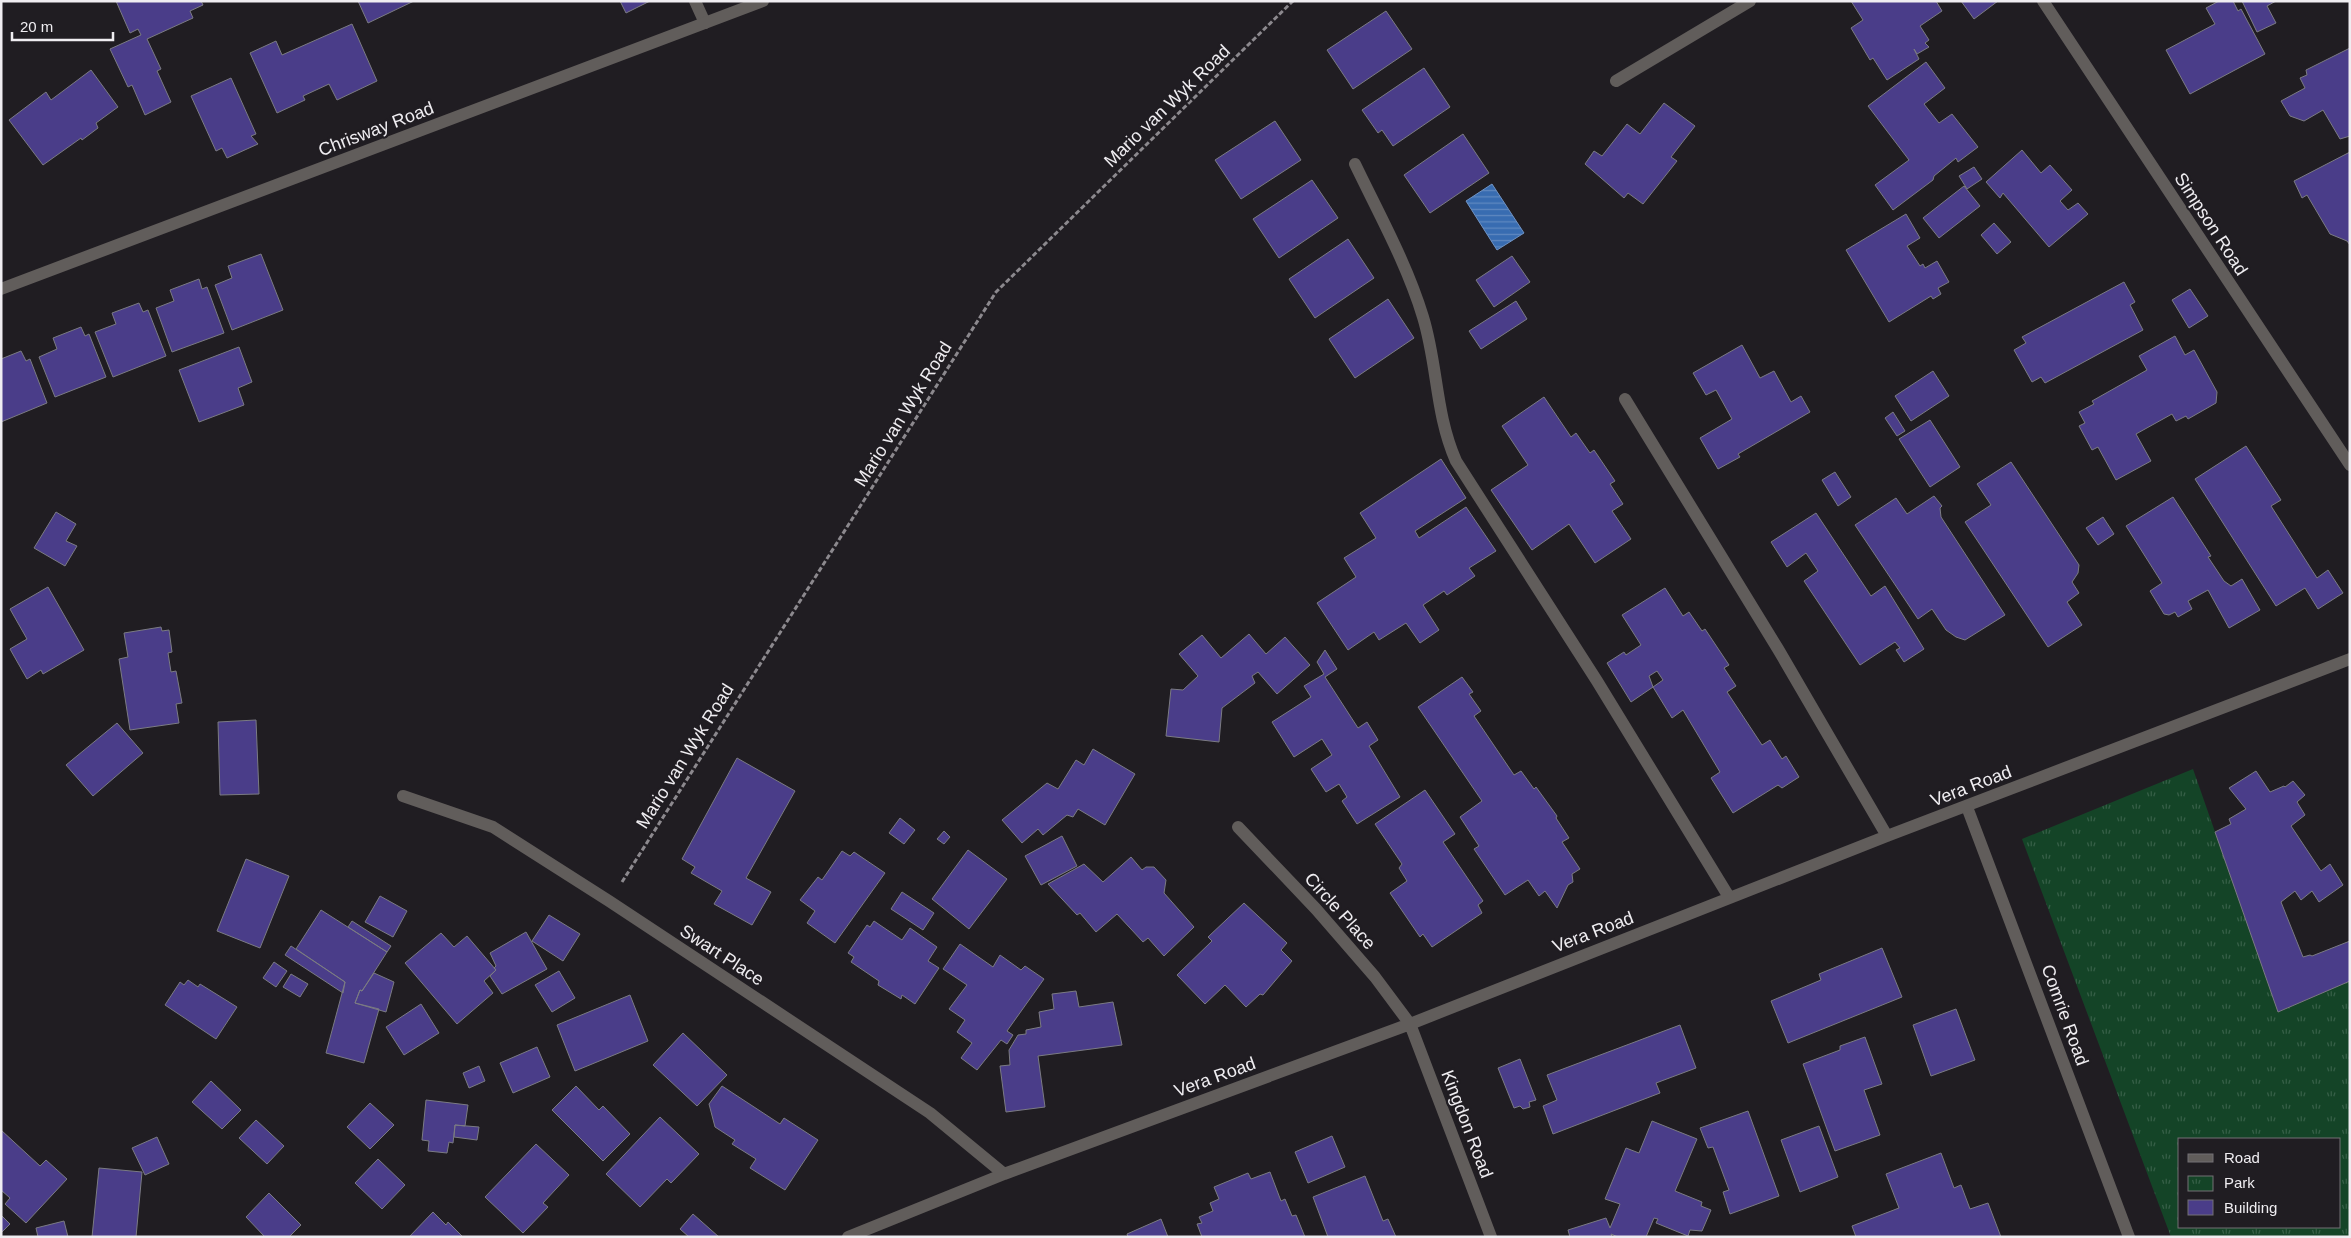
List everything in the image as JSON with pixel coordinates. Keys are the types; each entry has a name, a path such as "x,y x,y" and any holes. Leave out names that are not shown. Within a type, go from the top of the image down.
{"street":[{"path":"695,1 705,23"},
{"name":"Chrisway Road","path":"1,289 763,1"},
{"path":"1616,81 1750,1"},
{"name":"Simpson Road","path":"2043,1 2350,465"},
{"path":"1355,164 1405,269 1423,317 1436,375 1440,412 1446,438 1456,461 1597,681 1730,898"},
{"path":"1625,399 1778,649 1887,836"},
{"name":"Vera Road","path":"848,1237 1004,1174 1410,1024 1887,836 1967,807 2350,658"},
{"name":"Swart Place","path":"403,796 493,827 609,901 930,1113 1004,1174"},
{"name":"Comrie Road","path":"1967,807 2129,1237"},
{"name":"Circle Place","path":"1238,827 1316,909 1375,977 1410,1024"},
{"name":"Kingdon Road","path":"1410,1024 1491,1237"}],"path":[{"name":"Mario van Wyk Road","path":"609,901 996,292 1293,1"}],"green space":[{"path":"2193,769 2278,1012 2350,981 2350,1237 2171,1237 2022,839"}],"water":[{"path":"1492,184 1524,233 1497,250 1466,201"}],"building":[{"path":"116,1 201,1 203,5 190,11 193,18 147,39 161,69 157,71 171,102 145,115 132,85 128,87 110,49 141,35 138,29 130,33"},
{"path":"358,1 414,1 368,23"},
{"path":"620,1 650,1 626,13"},
{"path":"1851,1 1936,1 1942,11 1920,26 1929,40 1925,43 1929,47 1917,54 1914,49 1919,59 1887,80 1873,58 1870,60 1851,28 1863,20"},
{"path":"1961,1 1998,1 1974,19"},
{"path":"2219,1 2233,1 2238,11 2241,9 2265,54 2190,94 2166,50 2215,24 2206,8"},
{"path":"2242,1 2276,1 2267,6 2276,23 2257,32"},
{"path":"1386,11 1412,49 1353,89 1327,50"},
{"path":"352,24 377,81 337,100 329,84 303,96 305,100 277,113 250,53 276,41 282,55"},
{"path":"2350,48 2350,136 2340,139 2323,110 2304,121 2290,116 2281,101 2305,88 2300,78 2307,75 2306,70"},
{"path":"1926,62 1945,88 1924,104 1939,123 1952,114 1978,147 1958,162 1956,158 1934,176 1933,180 1893,210 1875,185 1909,160 1868,106"},
{"path":"1424,68 1450,107 1393,146 1382,130 1378,133 1362,110"},
{"path":"91,70 118,107 96,123 98,128 43,165 9,120 46,92 51,100"},
{"path":"231,78 256,134 251,136 258,144 227,158 222,148 216,151 191,96"},
{"path":"1664,103 1695,126 1671,157 1677,161 1643,204 1628,193 1624,198 1585,164 1594,151 1602,156 1627,124 1640,134"},
{"path":"1275,121 1301,160 1241,199 1215,160"},
{"path":"1463,134 1489,173 1430,213 1404,175"},
{"path":"2022,150 2041,173 2050,165 2072,190 2060,201 2068,210 2078,203 2088,214 2049,247 2003,193 2000,198 1986,182"},
{"path":"2350,152 2350,245 2347,241 2330,234 2307,195 2302,198 2294,181"},
{"path":"1974,167 1982,179 1967,189 1959,176"},
{"path":"1312,180 1338,218 1279,258 1253,219"},
{"path":"1964,186 1980,206 1939,238 1923,218"},
{"path":"1906,214 1920,238 1907,246 1920,266 1923,264 1925,268 1937,261 1949,282 1938,288 1941,294 1933,299 1931,296 1889,322 1846,250"},
{"path":"1994,223 2011,242 1997,254 1981,235"},
{"path":"1348,239 1374,278 1315,318 1289,279"},
{"path":"261,254 283,310 232,330 215,285 232,278 228,266"},
{"path":"1512,256 1530,282 1494,307 1476,280"},
{"path":"199,279 202,289 207,287 224,333 172,352 156,308 174,301 170,290"},
{"path":"2124,282 2135,302 2130,305 2143,330 2045,383 2041,377 2032,382 2014,350 2026,343 2022,337"},
{"path":"2190,289 2208,316 2189,328 2172,300"},
{"path":"1388,299 1414,338 1355,378 1329,339"},
{"path":"1516,301 1527,319 1481,349 1469,331"},
{"path":"139,303 143,312 148,310 166,356 113,377 95,332 116,324 112,313"},
{"path":"81,327 85,336 89,334 106,377 55,397 39,357 57,349 53,338"},
{"path":"2175,336 2185,355 2194,350 2217,392 2216,403 2188,419 2186,416 2176,421 2172,414 2136,434 2151,461 2116,480 2098,447 2092,450 2079,426 2085,423 2079,412 2094,404 2092,401 2147,370 2139,356"},
{"path":"1742,345 1760,378 1774,371 1791,402 1801,396 1810,412 1738,454 1740,457 1718,469 1700,438 1732,419 1716,390 1706,395 1693,373"},
{"path":"239,347 252,382 238,388 244,405 199,422 179,370"},
{"path":"21,351 26,361 30,359 47,403 1,422 1,359"},
{"path":"1933,371 1949,396 1911,421 1895,396"},
{"path":"1544,397 1571,437 1576,433 1590,453 1594,450 1615,481 1610,484 1623,504 1612,511 1631,539 1595,563 1569,524 1532,550 1491,490 1528,465 1502,426"},
{"path":"1893,412 1905,431 1897,436 1885,418"},
{"path":"1930,420 1960,467 1930,487 1899,439"},
{"path":"2246,446 2281,500 2271,506 2317,578 2328,570 2343,593 2318,609 2305,588 2276,606 2195,479"},
{"path":"1441,459 1466,498 1415,531 1419,538 1466,507 1496,551 1469,568 1475,576 1447,595 1444,591 1423,605 1439,630 1420,643 1406,623 1379,640 1374,632 1348,650 1317,603 1356,577 1344,558 1376,538 1360,513"},
{"path":"2011,462 2079,565 2078,573 2072,582 2079,593 2067,602 2082,625 2048,647 1965,522 1991,505 1977,484"},
{"path":"1835,472 1851,497 1838,506 1822,480"},
{"path":"1934,496 1942,506 1940,508 1941,517 2005,615 1965,640 1956,637 1946,630 1932,609 1918,619 1855,525 1896,498 1907,514"},
{"path":"2173,497 2211,556 2208,557 2224,581 2231,586 2242,579 2260,610 2229,628 2208,590 2188,601 2192,609 2178,617 2175,612 2169,615 2164,614 2150,591 2162,583 2126,526"},
{"path":"56,512 76,524 66,541 77,546 65,566 34,548"},
{"path":"1816,513 1871,596 1885,586 1924,649 1904,662 1896,650 1900,648 1895,642 1860,665 1804,581 1818,571 1806,553 1787,567 1771,542"},
{"path":"2103,517 2114,534 2098,545 2086,528"},
{"path":"48,587 84,650 43,674 41,670 27,679 10,649 27,639 10,609"},
{"path":"1665,588 1683,616 1689,612 1702,631 1705,629 1729,665 1724,668 1736,686 1727,692 1762,745 1770,740 1782,759 1786,756 1799,777 1782,788 1778,785 1733,813 1711,778 1720,772 1683,710 1672,718 1653,687 1631,702 1607,663 1624,652 1626,655 1641,645 1622,615","holes":["1657,671 1663,680 1653,687 1649,676"]},
{"path":"161,627 162,631 169,630 172,652 168,653 171,672 176,671 182,703 176,704 179,723 130,730 119,659 128,657 124,633"},
{"path":"1249,634 1266,654 1285,637 1310,665 1277,694 1258,672 1252,676 1255,683 1222,708 1219,742 1166,736 1171,689 1183,690 1198,676 1179,654 1202,635 1221,658"},
{"path":"1325,650 1337,669 1325,677 1358,728 1367,722 1378,740 1369,746 1400,797 1357,824 1342,801 1347,797 1339,784 1326,792 1311,769 1332,755 1322,739 1294,757 1272,722 1311,697 1304,686 1324,674 1317,662"},
{"path":"1462,677 1473,692 1469,694 1481,711 1474,716 1514,775 1521,771 1534,789 1536,787 1557,816 1556,818 1569,838 1562,842 1580,869 1572,874 1573,882 1568,885 1557,908 1545,891 1539,896 1528,880 1505,895 1474,849 1479,846 1460,817 1482,801 1418,707"},
{"path":"256,720 259,794 220,795 218,722"},
{"path":"117,723 143,753 93,796 66,765"},
{"path":"1093,749 1135,774 1105,825 1078,809 1073,817 1067,815 1043,835 1038,829 1022,843 1002,820 1047,783 1058,789 1076,760 1084,765"},
{"path":"737,758 795,791 746,878 771,892 752,925 714,904 722,891 691,873 695,867 682,859"},
{"path":"2256,771 2270,792 2285,787 2293,781 2305,795 2297,802 2305,815 2291,826 2321,871 2330,864 2343,885 2319,902 2312,891 2301,900 2295,891 2281,902 2303,957 2312,956 2350,941 2350,981 2278,1012 2215,832 2231,824 2229,819 2246,809 2229,788"},
{"path":"1425,790 1455,834 1443,842 1483,901 1478,905 1482,913 1432,947 1423,934 1420,937 1390,893 1407,881 1399,868 1402,864 1375,824"},
{"path":"900,818 915,830 904,844 889,833"},
{"path":"944,831 950,837 944,844 937,839"},
{"path":"1062,836 1077,866 1041,885 1025,856"},
{"path":"968,850 1007,879 969,929 932,899"},
{"path":"842,851 850,856 854,852 885,873 835,943 807,923 815,911 800,900 818,877 822,880"},
{"path":"1131,857 1142,870 1146,867 1154,867 1166,880 1164,893 1194,927 1164,956 1148,938 1143,942 1117,914 1096,932 1080,913 1077,915 1048,884 1084,864 1103,882"},
{"path":"246,859 289,876 260,948 217,931"},
{"path":"902,892 934,913 923,930 891,909"},
{"path":"380,896 407,911 393,937 365,922"},
{"path":"1244,903 1287,943 1281,950 1292,961 1263,995 1260,994 1246,1007 1225,985 1205,1004 1177,975 1212,941 1208,937"},
{"path":"321,910 387,952 362,991 360,990 355,1003 379,1009 364,1063 326,1053 345,982 296,949"},
{"path":"549,915 580,934 563,961 532,941"},
{"path":"352,921 391,946 387,952 348,927"},
{"path":"874,921 902,940 910,928 937,947 928,961 939,968 915,1004 902,995 901,999 878,985 879,981 851,962 854,957 848,953 867,925 870,927"},
{"path":"526,932 547,969 502,994 490,976 496,970 494,968 496,966 490,953"},
{"path":"441,933 454,947 467,936 496,970 484,981 493,993 457,1024 405,963"},
{"path":"960,944 993,967 1000,955 1021,970 1025,966 1044,979 1007,1031 1013,1035 1007,1044 1001,1040 977,1070 961,1058 972,1043 957,1032 965,1020 949,1009 967,985 943,969"},
{"path":"291,946 345,982 343,993 285,955"},
{"path":"1882,948 1902,997 1788,1043 1771,1001 1821,980 1819,974"},
{"path":"274,962 287,971 276,987 263,978"},
{"path":"559,971 575,998 552,1012 535,985"},
{"path":"374,973 394,982 386,1012 355,1003 360,990 362,991"},
{"path":"291,974 308,984 300,997 283,987"},
{"path":"188,980 198,987 200,984 237,1007 216,1039 165,1005 180,982 184,985"},
{"path":"1076,991 1079,1007 1113,1002 1122,1045 1038,1056 1045,1107 1006,1112 1000,1066 1010,1065 1009,1050 1018,1035 1026,1034 1026,1030 1041,1027 1039,1012 1054,1009 1052,994"},
{"path":"630,995 648,1041 575,1071 557,1025"},
{"path":"421,1004 439,1033 404,1055 386,1027"},
{"path":"1956,1009 1975,1060 1931,1076 1913,1025"},
{"path":"1680,1025 1696,1068 1656,1083 1660,1093 1553,1134 1543,1106 1557,1100 1547,1075"},
{"path":"683,1033 727,1075 697,1106 653,1065"},
{"path":"1865,1037 1882,1084 1864,1090 1880,1135 1835,1151 1803,1064 1840,1050 1840,1046"},
{"path":"537,1047 550,1077 513,1093 500,1063"},
{"path":"1520,1059 1536,1100 1529,1102 1530,1107 1523,1109 1520,1106 1514,1108 1498,1068"},
{"path":"479,1066 485,1081 469,1088 463,1073"},
{"path":"211,1081 241,1110 222,1129 192,1102"},
{"path":"576,1086 599,1110 603,1106 630,1134 603,1161 552,1110"},
{"path":"722,1086 780,1124 784,1118 818,1140 785,1190 750,1168 756,1159 732,1144 735,1140 715,1127 709,1104"},
{"path":"426,1100 468,1105 465,1126 455,1125 453,1143 449,1142 447,1153 428,1151 429,1141 422,1140"},
{"path":"370,1103 394,1125 370,1149 347,1127"},
{"path":"1748,1111 1779,1196 1730,1214 1723,1192 1729,1190 1713,1147 1708,1148 1700,1128"},
{"path":"660,1117 699,1154 671,1183 667,1179 640,1207 606,1174"},
{"path":"256,1120 284,1146 267,1164 239,1138"},
{"path":"1652,1121 1697,1139 1675,1191 1702,1202 1701,1206 1711,1210 1702,1231 1690,1230 1688,1236 1656,1223 1658,1219 1654,1218 1646,1237 1618,1237 1611,1234 1612,1237 1570,1237 1568,1230 1606,1218 1610,1228 1620,1204 1605,1199 1626,1148 1639,1153"},
{"path":"455,1125 479,1127 477,1140 454,1137"},
{"path":"1819,1126 1838,1177 1800,1192 1781,1140"},
{"path":"1,1130 40,1166 46,1160 67,1179 26,1223 5,1204 10,1198 1,1190"},
{"path":"1332,1136 1345,1167 1308,1183 1295,1152"},
{"path":"157,1137 169,1164 145,1175 132,1148"},
{"path":"536,1144 569,1175 543,1203 548,1207 523,1233 485,1197"},
{"path":"1941,1153 1954,1188 1961,1185 1970,1209 1988,1203 2001,1237 1856,1237 1852,1226 1899,1208 1886,1174"},
{"path":"378,1159 405,1185 382,1209 355,1183"},
{"path":"99,1168 142,1172 136,1237 92,1237"},
{"path":"1270,1172 1281,1201 1285,1199 1292,1216 1296,1215 1305,1237 1202,1237 1197,1224 1202,1223 1199,1217 1213,1211 1210,1203 1219,1199 1214,1187 1248,1173 1251,1179"},
{"path":"1365,1176 1383,1221 1388,1219 1396,1237 1328,1237 1313,1197"},
{"path":"269,1193 301,1225 289,1237 265,1237 246,1217"},
{"path":"433,1212 446,1225 448,1222 463,1237 409,1237"},
{"path":"693,1214 719,1237 689,1237 680,1229"},
{"path":"1,1215 10,1224 1,1233"},
{"path":"1161,1219 1168,1237 1128,1237 1127,1234"},
{"path":"64,1221 68,1237 38,1237 36,1228"}]}
